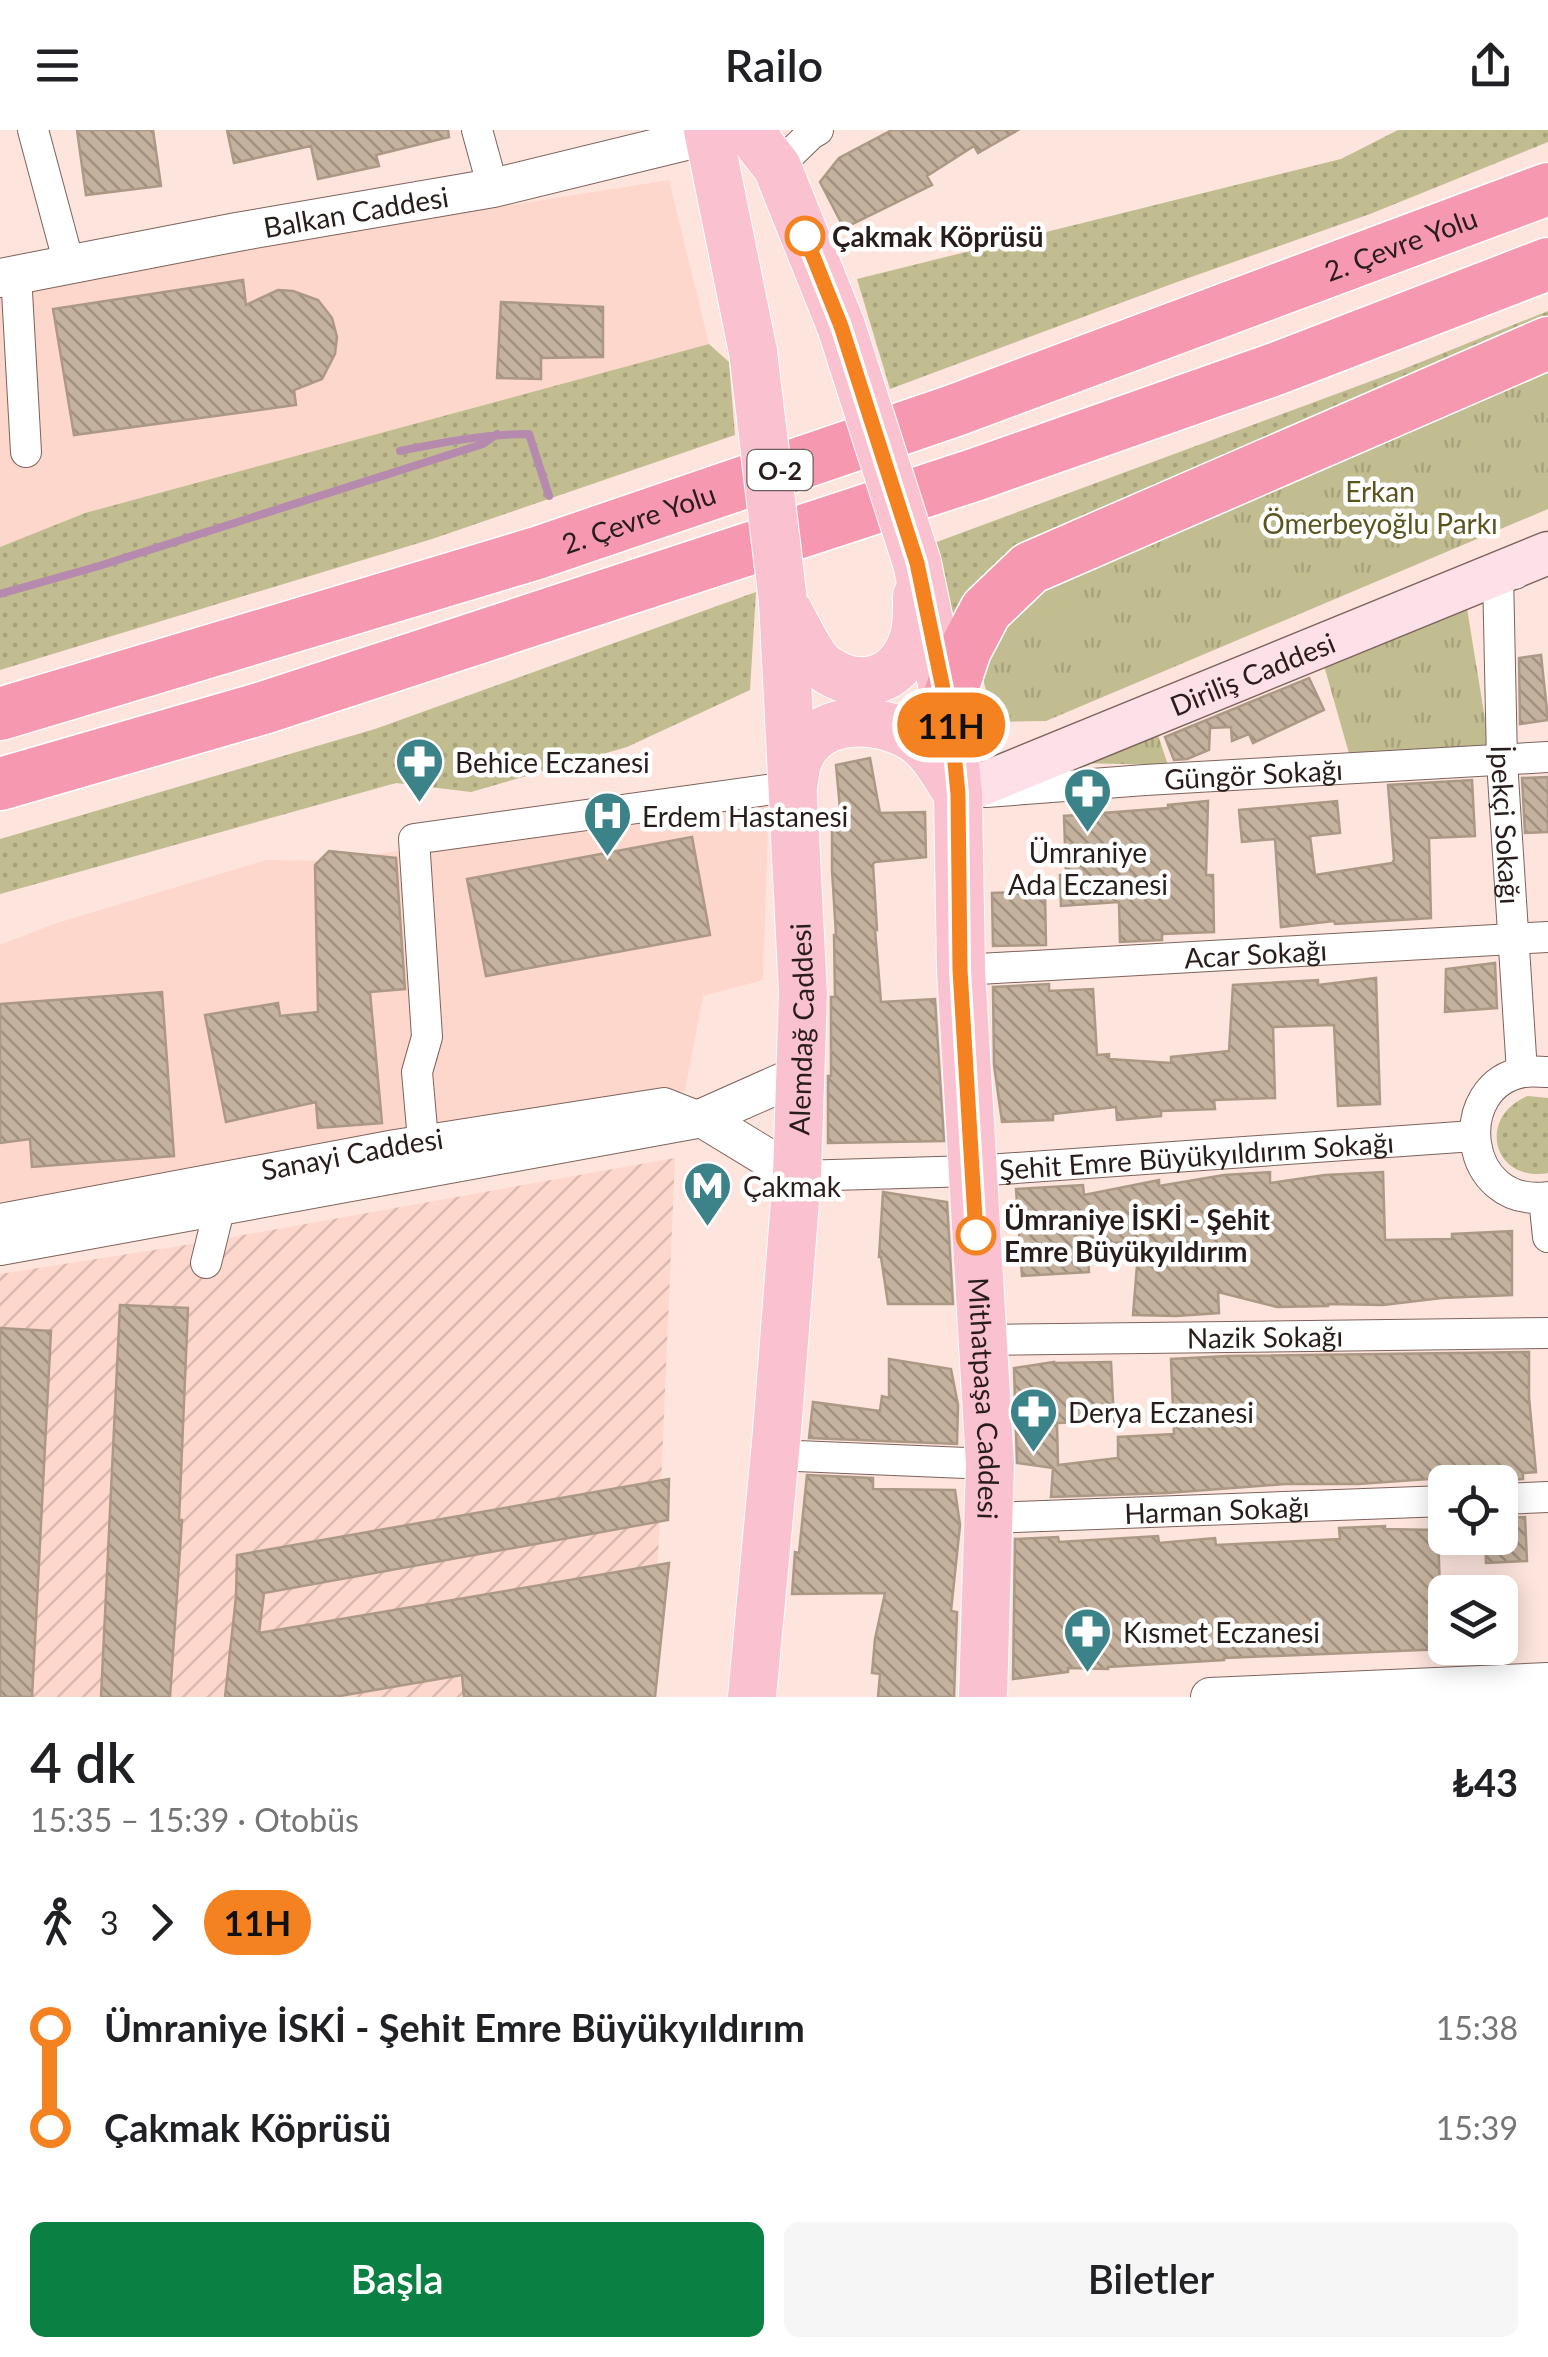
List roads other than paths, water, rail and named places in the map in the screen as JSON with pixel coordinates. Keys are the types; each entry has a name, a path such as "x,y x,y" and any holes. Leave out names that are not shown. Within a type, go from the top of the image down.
{"highway":[{"name":"2. Çevre Yolu","path":"0,714 536,553 953,410 1548,189"},
{"name":"O-2","path":"0,784 264,708 977,474 1278,368 1548,264"},
{"path":"946,704 965,650 986,610 1030,568 1548,344"}],"main road":[{"path":"738,141 841,326 917,563 918,618 912,644 892,674 871,682 847,680 820,665 782,601 753,352 738,141"},
{"name":"Diriliş Caddesi","path":"958,794 1548,553"},
{"name":"Mithatpaşa Caddesi","path":"917,563 952,732 958,794 960,970 990,1464 983,1697"},
{"name":"Alemdağ Caddesi","path":"752,1697 797,1176 804,993 782,601"},
{"path":"792,790 798,759 815,736 838,724 866,721 913,737 928,750 958,794"}],"street":[{"path":"33,130 69,264"},
{"path":"477,130 493,188"},
{"path":"738,141 811,134 818,130"},
{"name":"Balkan Caddesi","path":"8,276 738,141"},
{"path":"8,276 26,452"},
{"path":"1498,574 1548,572"},
{"name":"İpekçi Sokağı","path":"1498,574 1502,761 1514,940 1535,1072"},
{"name":"Güngör Sokağı","path":"958,794 1548,757"},
{"path":"423,1140 417,1072 427,1037 414,840 774,789 792,790"},
{"name":"Acar Sokağı","path":"960,970 1548,937"},
{"path":"1535,1072 1502,1082 1486,1096 1474,1136 1478,1157 1489,1176 1506,1190 1527,1198 1546,1198 1548,1237"},
{"name":"Sanayi Caddesi","path":"0,1219 220,1191 702,1118 800,1074"},
{"name":"Sanayi Caddesi","path":"0,1246 423,1140 664,1103 702,1118 797,1176"},
{"name":"Şehit Emre Büyükyıldırım Sokağı","path":"797,1176 972,1171 1474,1136"},
{"path":"206,1262 220,1191"},
{"name":"Nazik Sokağı","path":"983,1340 1548,1333"},
{"path":"773,1455 990,1464"},
{"path":"1518,1498 1548,1497"},
{"name":"Harman Sokağı","path":"989,1518 1428,1502"},
{"path":"1210,1697 1548,1682"}],"waterway":[{"path":"0,594 483,444 497,434"},
{"path":"400,451 480,437 529,434 549,496"}],"place":[{"name":"Çakmak Köprüsü","path":"805,236"},
{"name":"Behice Eczanesi","path":"420,804"},
{"name":"Ümraniye Ada Eczanesi","path":"1088,834"},
{"name":"Erdem Hastanesi","path":"607,858"},
{"name":"Çakmak","path":"708,1228"},
{"name":"Ümraniye İSKİ - Şehit Emre Büyükyıldırım","path":"976,1235"},
{"name":"Derya Eczanesi","path":"1033,1454"},
{"name":"Kısmet Eczanesi","path":"1088,1674"}],"park label":[{"name":"Erkan Ömerbeyoğlu Parkı","path":"1380,507"}]}
